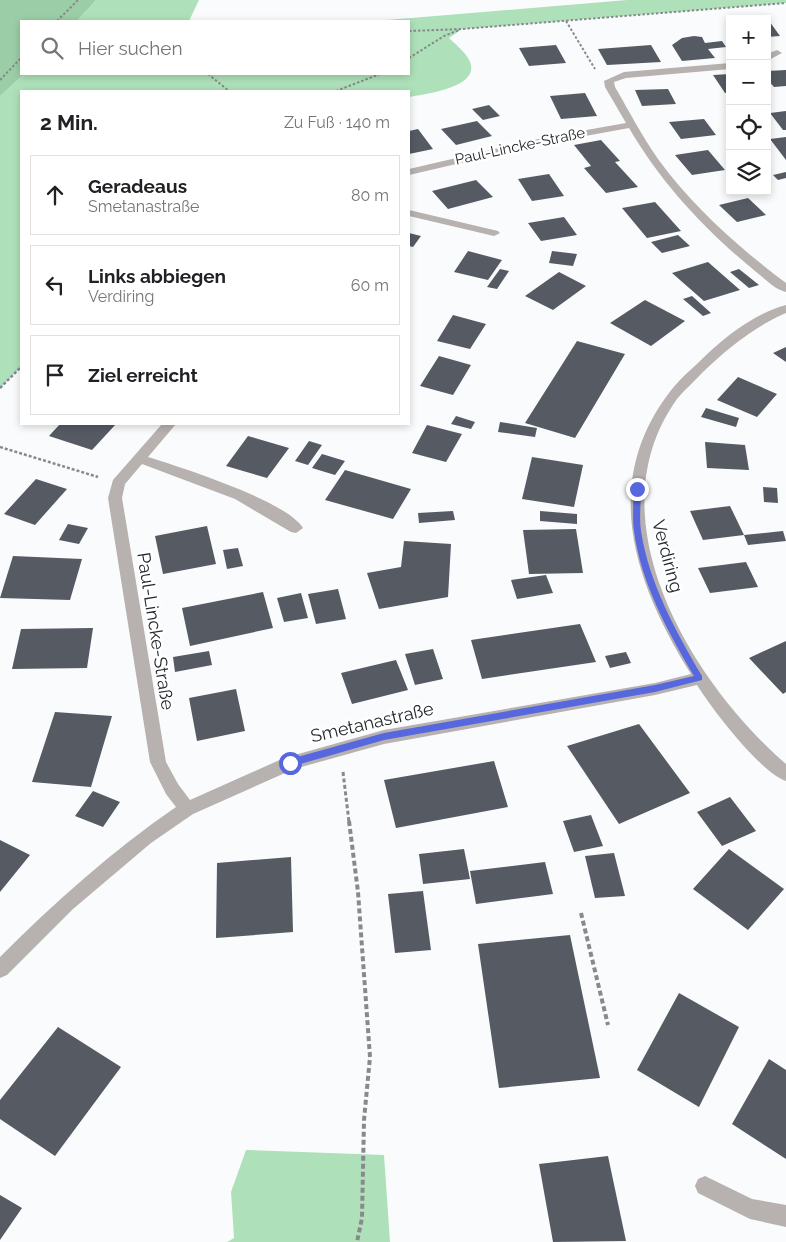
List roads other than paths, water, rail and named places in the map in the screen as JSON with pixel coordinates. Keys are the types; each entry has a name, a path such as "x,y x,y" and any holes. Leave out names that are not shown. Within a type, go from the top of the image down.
{"street":[{"path":"771,56 777,53"},
{"path":"726,66 624,75 609,80 610,87 631,125 662,170 702,214 786,290"},
{"name":"Paul-Lincke-Straße","path":"410,172 547,140 631,125"},
{"path":"410,213 494,233"},
{"name":"Verdiring","path":"786,309 735,336 706,361 673,397 650,438 637,489 638,531 651,581 674,635 699,678 733,721 786,774"},
{"path":"168,425 139,459 233,490 272,510 296,528"},
{"name":"Paul-Lincke-Straße","path":"139,459 118,483 115,498 158,762 172,789 187,809"},
{"name":"Smetanastraße","path":"0,969 67,903 145,838 187,809 290,763 384,737 655,688 699,678"},
{"path":"705,1186 750,1209 786,1216"}]}
